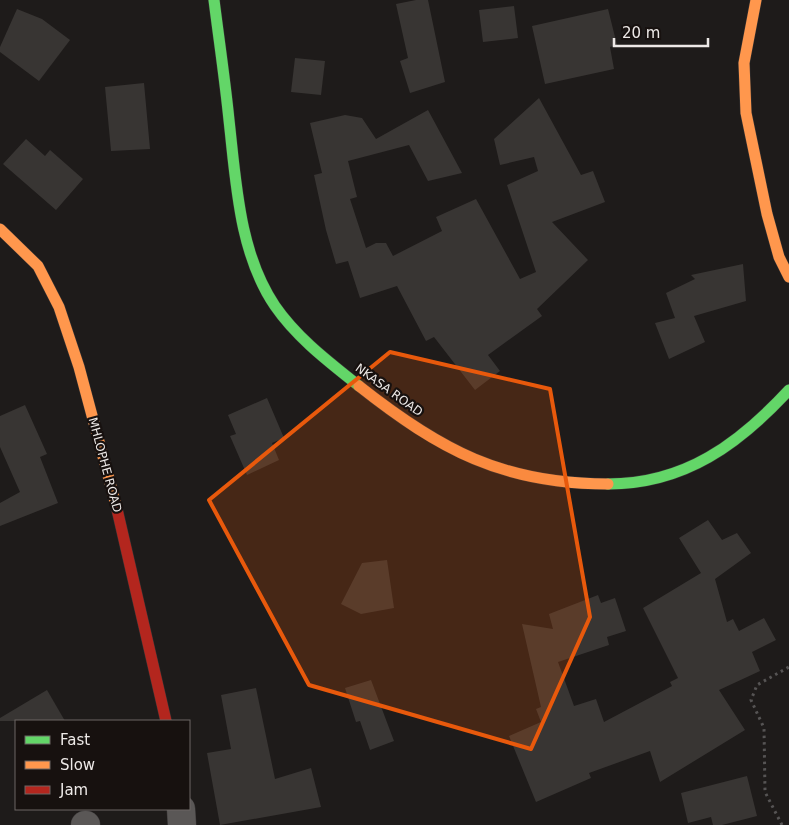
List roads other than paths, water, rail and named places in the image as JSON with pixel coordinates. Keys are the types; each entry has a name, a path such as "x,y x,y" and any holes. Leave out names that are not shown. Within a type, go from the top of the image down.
{"street":[{"name":"NKASA ROAD","path":"214,0 238,200 247,239 266,289 280,313 303,341 384,406 441,444 494,468 544,479 604,485 632,484 694,465 723,450 750,430 789,390"},
{"path":"756,0 744,63 746,113 767,214 779,257 789,277"},
{"name":"MHLOPHE ROAD","path":"0,229 20,246 42,273 61,314 75,351 130,556 166,720"},
{"path":"181,810 182,825"}]}
